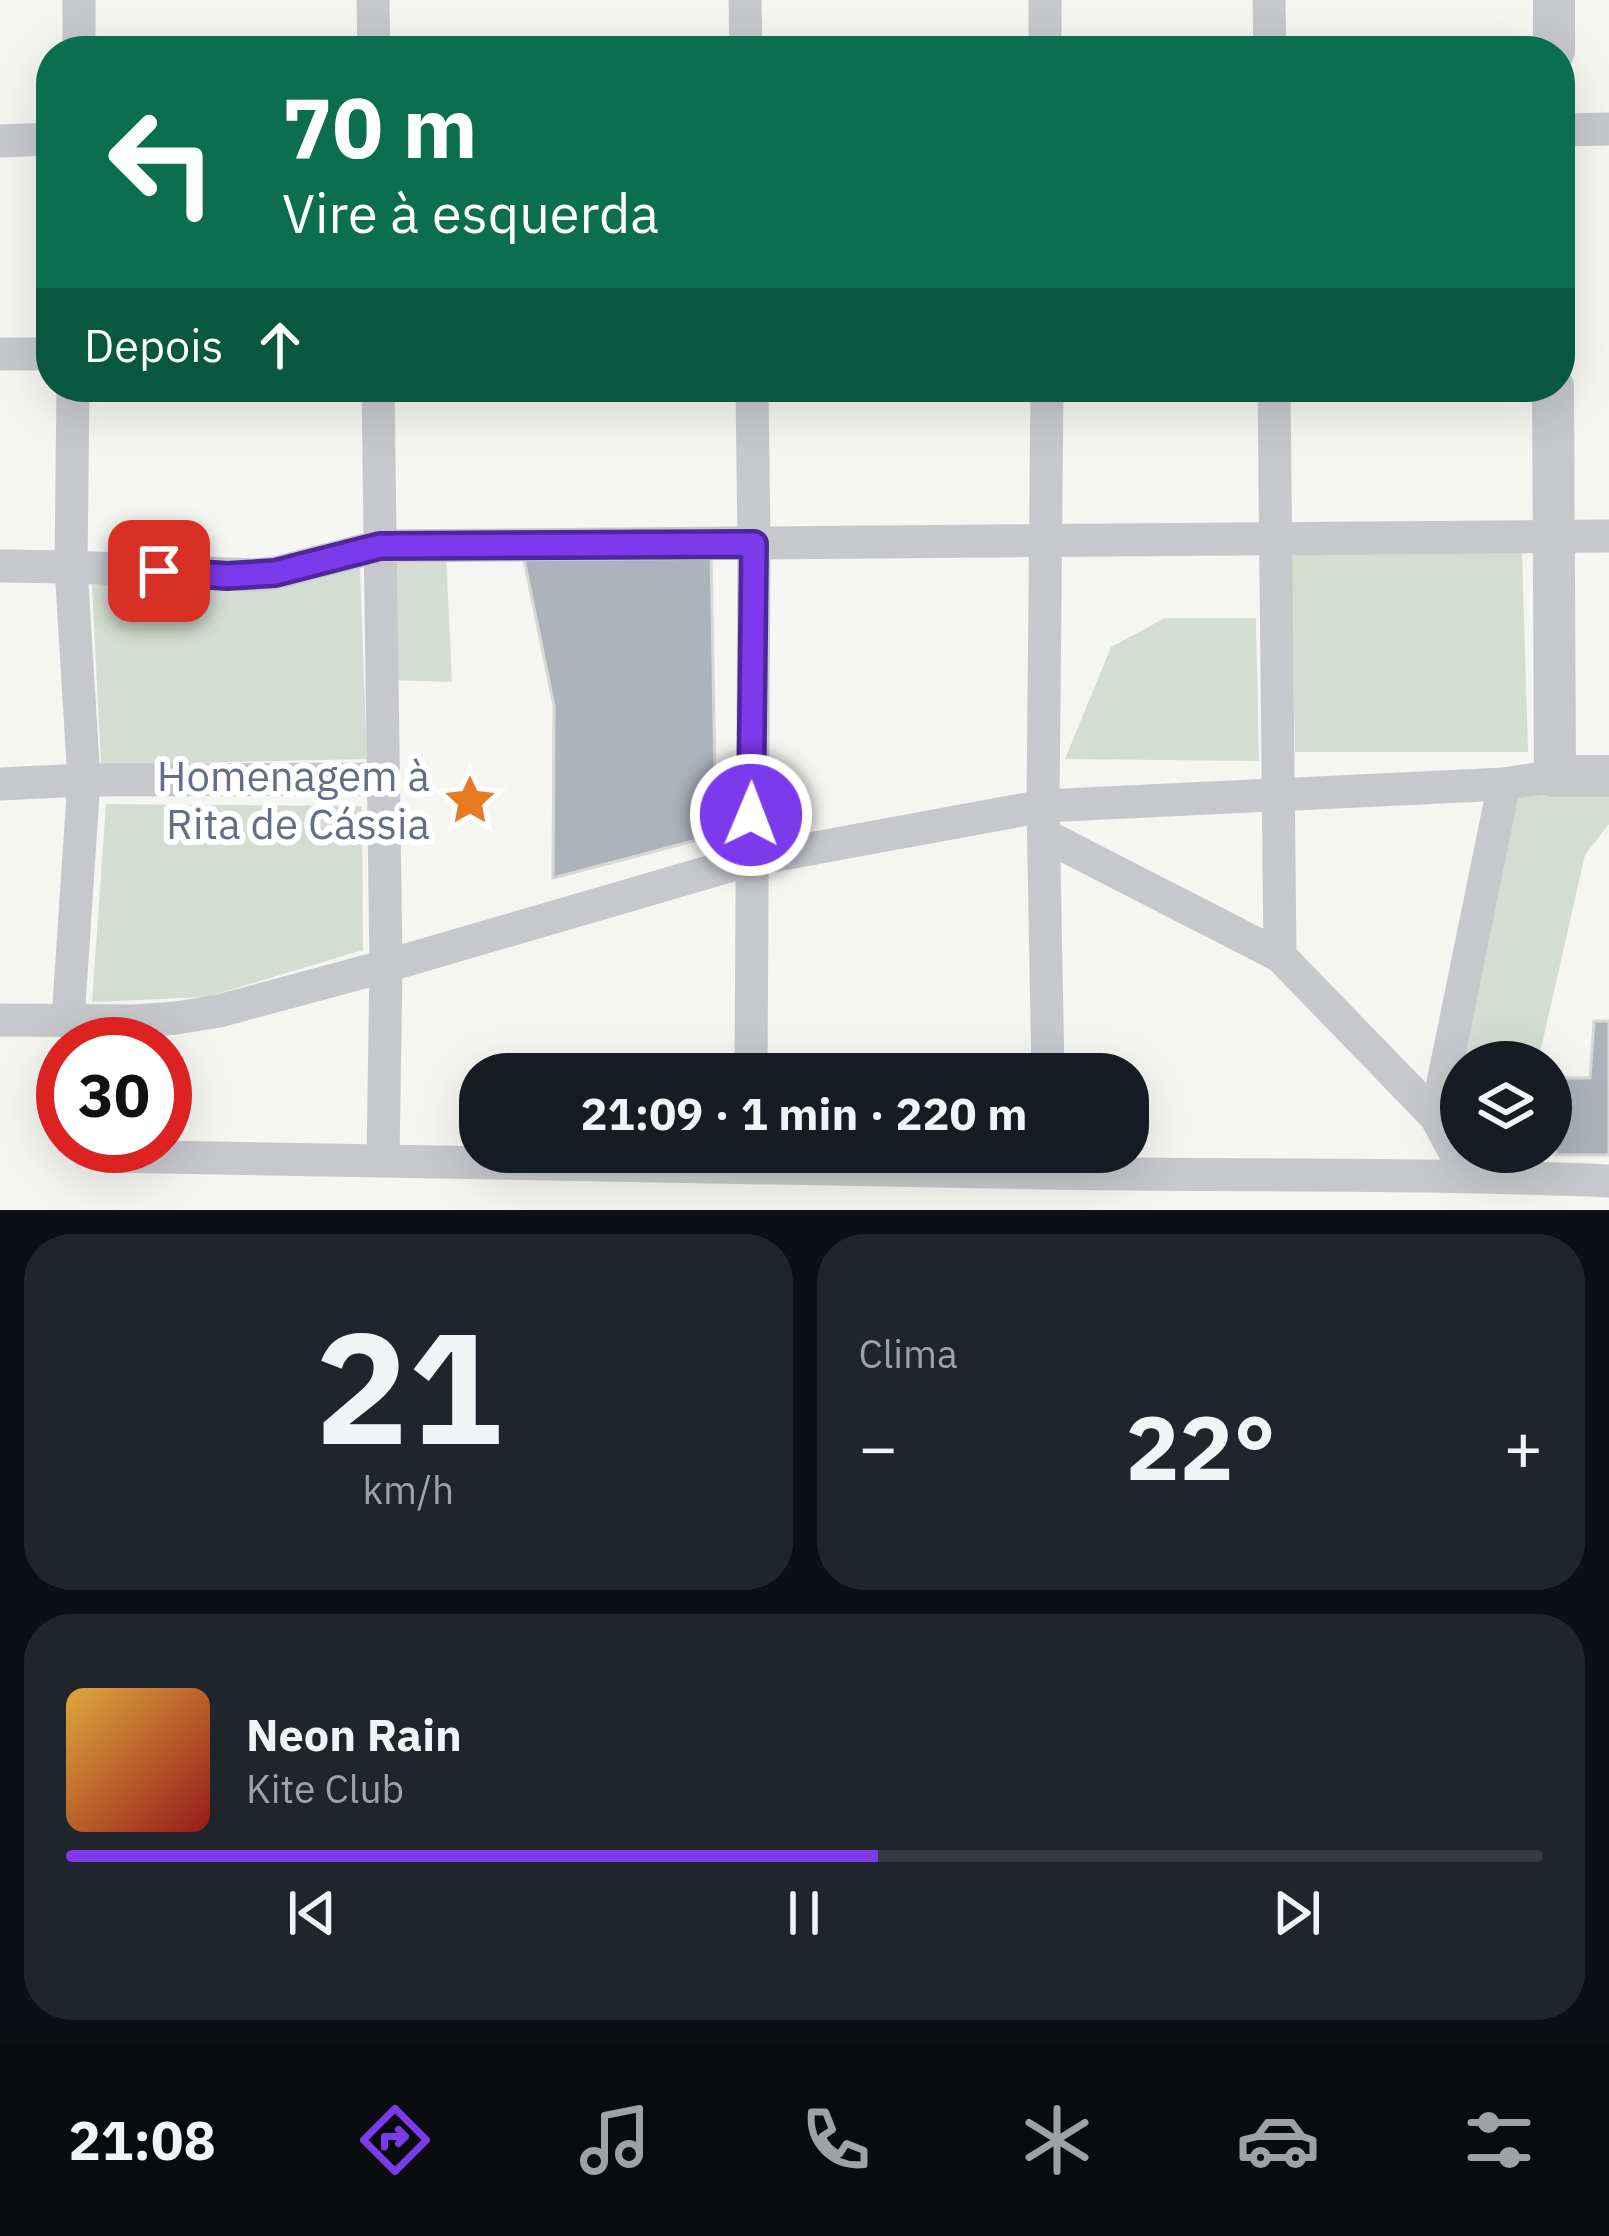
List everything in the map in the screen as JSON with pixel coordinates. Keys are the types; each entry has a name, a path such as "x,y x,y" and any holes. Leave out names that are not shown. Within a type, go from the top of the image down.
{"street":[{"path":"79,0 79,36"},
{"path":"373,0 374,36"},
{"path":"745,0 746,36"},
{"path":"1045,0 1045,36"},
{"path":"1269,0 1270,36"},
{"path":"1554,0 1554,36"},
{"path":"1575,130 1609,129"},
{"path":"0,141 36,140"},
{"path":"0,354 36,354"},
{"path":"68,1017 84,780 71,567 73,402"},
{"path":"378,402 386,966 383,1159"},
{"path":"752,402 752,1053"},
{"path":"1047,402 1048,1053"},
{"path":"1274,402 1280,956"},
{"path":"1552,402 1555,776"},
{"path":"0,566 227,576 275,573 380,546 1609,536"},
{"path":"181,1017 386,966 750,860 1278,794 1609,776"},
{"path":"0,784 383,779"},
{"path":"1436,1117 1504,784"},
{"path":"1044,821 1280,956 1436,1117 1467,1175"},
{"path":"0,1020 36,1020"},
{"path":"192,1157 459,1159"},
{"path":"1149,1165 1609,1180"}],"shaded area":[{"path":"385,548 446,553 452,682 387,680"},
{"path":"1522,551 1528,752 1295,752 1291,553"},
{"path":"360,566 367,759 101,765 92,585 277,585"},
{"path":"1165,618 1256,618 1259,761 1065,759 1111,647"},
{"path":"1609,788 1609,824 1585,855 1543,1041 1464,1041 1516,794"},
{"path":"106,804 362,806 363,950 207,997 92,1002"}],"building":[{"path":"522,550 711,550 716,835 553,878 554,706"},
{"path":"1594,1021 1609,1021 1609,1155 1572,1155 1572,1078 1590,1078"}],"place":[{"name":"Homenagem à Rita de Cássia","path":"470,800"}],"route":[{"path":"159,571 227,576 275,573 380,546 754,544 751,815"}]}
